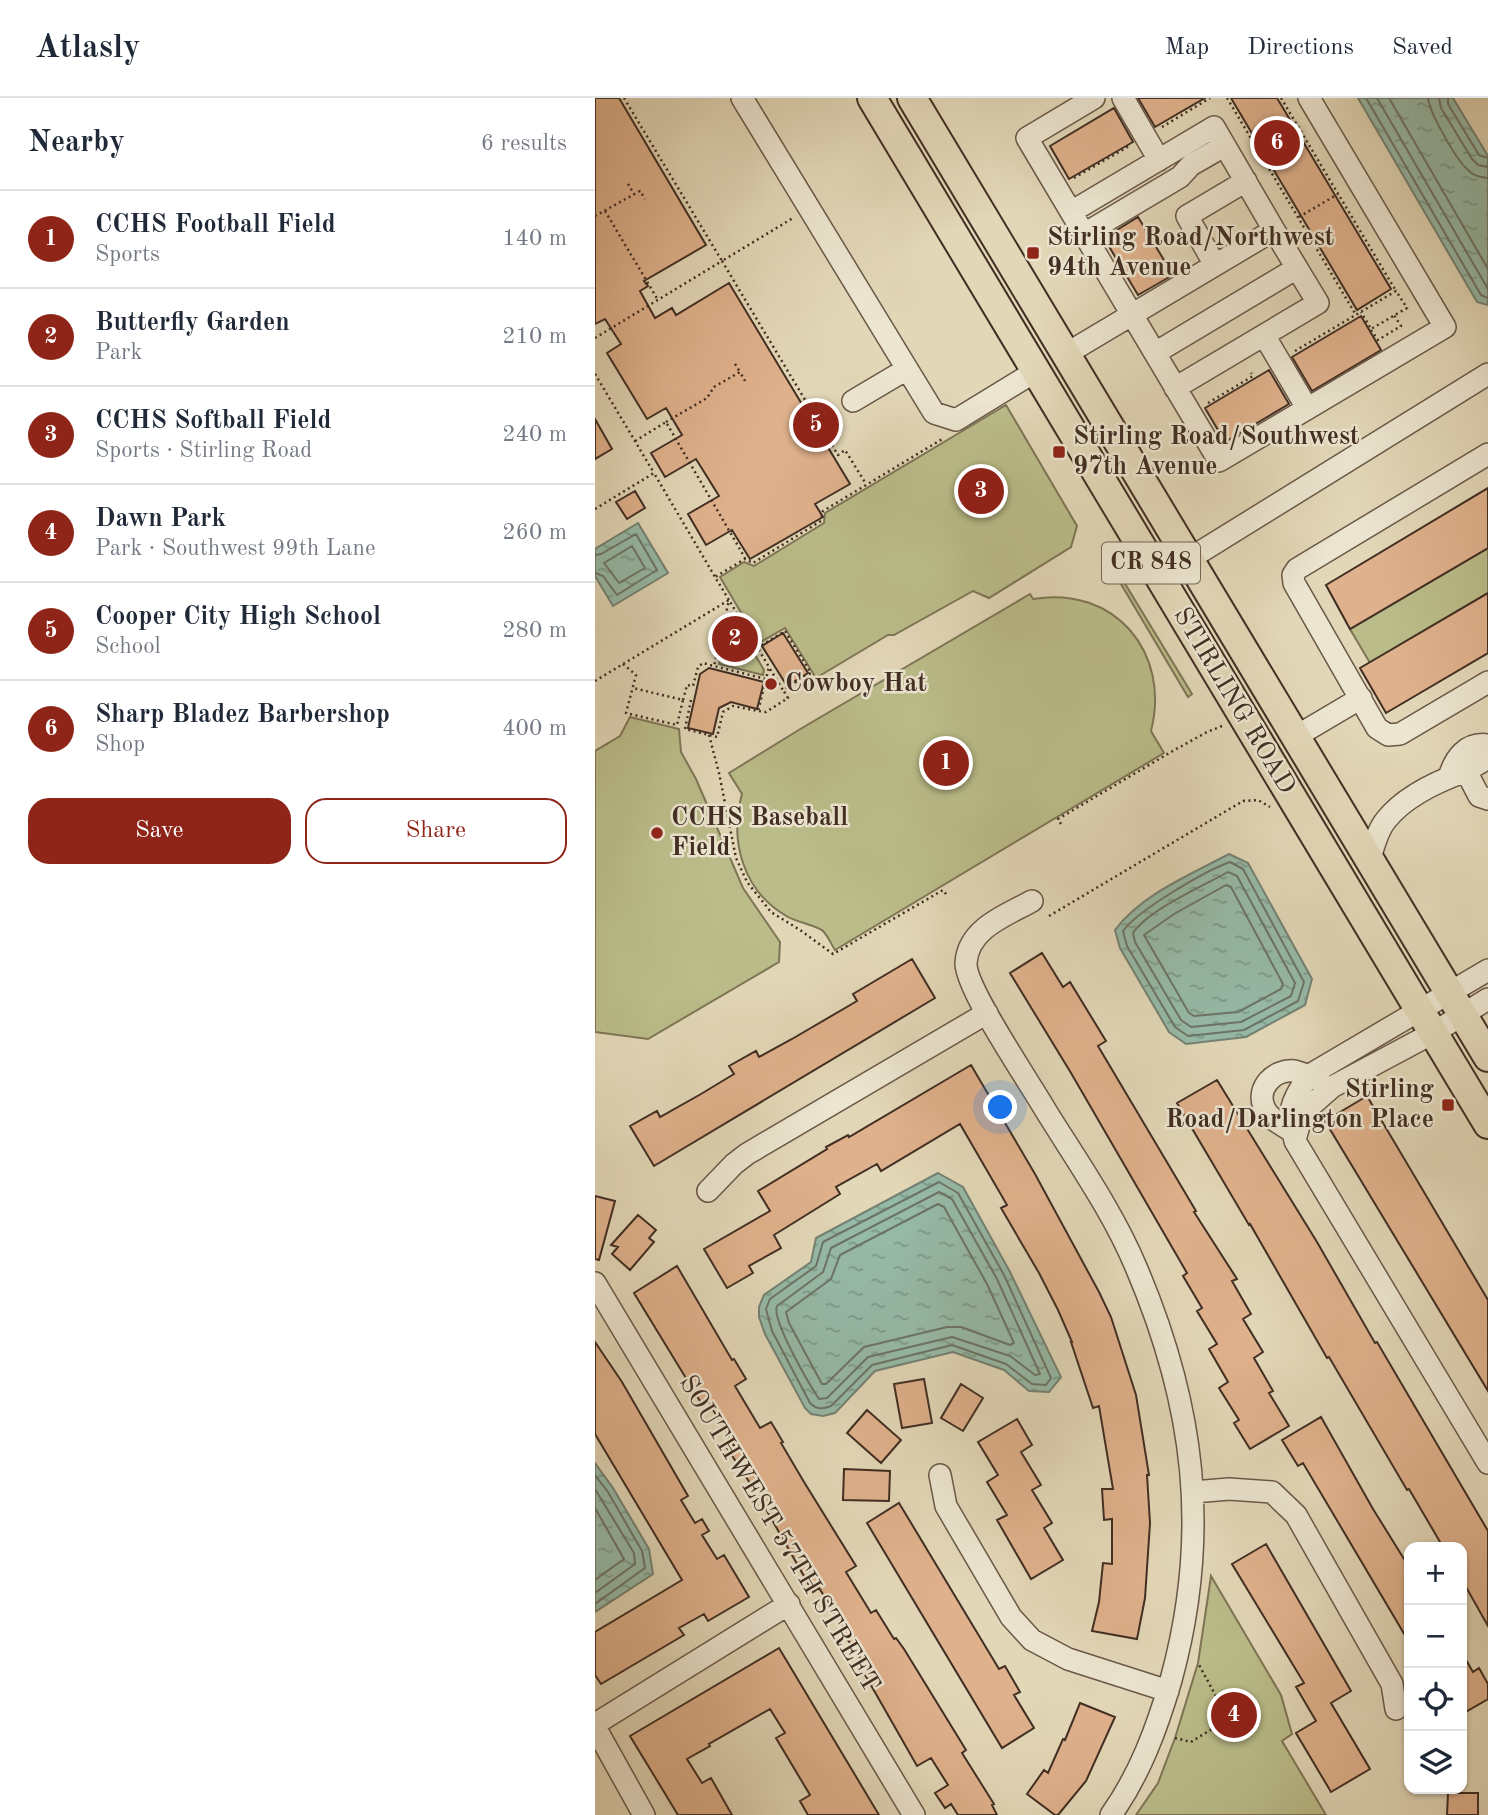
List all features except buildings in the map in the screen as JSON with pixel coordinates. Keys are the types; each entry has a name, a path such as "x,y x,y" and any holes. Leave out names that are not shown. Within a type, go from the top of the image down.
{"main road":[{"name":"STIRLING ROAD","path":"872,98 1488,1124"},
{"name":"STIRLING ROAD","path":"912,98 1488,1057"},
{"path":"1036,371 1066,354"},
{"path":"1266,754 1295,737"}],"street":[{"path":"742,98 934,413 956,420 1036,371"},
{"path":"1094,98 1027,138 1219,461 1445,327 1309,98"},
{"path":"1123,98 1159,160"},
{"path":"1071,212 1214,127 1246,181 1318,303 1175,388"},
{"path":"1084,234 1180,177 1191,165 1224,146"},
{"path":"1215,265 1187,216 1246,181"},
{"path":"1066,354 1274,230"},
{"path":"1155,353 1297,268"},
{"path":"1264,335 1307,408"},
{"path":"853,401 907,369"},
{"path":"1189,558 1488,374"},
{"path":"1488,454 1297,569 1293,575 1294,583 1377,728 1388,735 1400,734 1488,682"},
{"path":"1295,737 1361,698"},
{"path":"1369,862 1385,821 1413,797 1475,761"},
{"path":"1475,761 1488,791"},
{"path":"1475,761 1479,796 1488,799"},
{"path":"1033,901 984,929 971,944 966,964 968,974 987,1013 1113,1221 1135,1264 1166,1345 1177,1385 1187,1436 1193,1492 1193,1549 1188,1604 1168,1691 1155,1731 1129,1789 1111,1815"},
{"path":"1488,970 1455,1005 1426,1021 1349,1051 1308,1076 1291,1108 1290,1119 1294,1137 1488,1463"},
{"path":"1455,1005 1488,999"},
{"path":"708,1191 747,1154 987,1013"},
{"path":"1294,1137 1307,1109 1332,1087 1376,1063 1426,1021"},
{"path":"1349,1051 1352,1055 1376,1063"},
{"path":"1294,1137 1272,1119 1264,1108 1262,1096 1265,1085 1273,1076 1283,1071 1308,1076 1332,1087"},
{"name":"SOUTHWEST 57TH STREET","path":"595,1283 914,1815"},
{"path":"940,1475 946,1506 1011,1617 1032,1640 1068,1659 1168,1691"},
{"path":"1193,1492 1229,1489 1272,1492 1296,1515 1392,1684 1396,1709"},
{"path":"644,1815 595,1725 789,1604"}],"path":[{"path":"624,98 838,455 845,450 866,484"},
{"path":"1155,131 1210,98"},
{"path":"1227,98 1356,315"},
{"path":"1281,98 1407,308 1371,329"},
{"path":"1069,181 1136,142"},
{"path":"628,184 633,194"},
{"path":"595,216 640,191 645,199"},
{"path":"1298,217 1338,194"},
{"path":"605,211 659,300"},
{"path":"595,338 796,216"},
{"path":"1289,354 1396,291"},
{"path":"1361,312 1378,340 1401,326 1394,315"},
{"path":"735,363 745,381"},
{"path":"635,441 707,398 714,387 740,372"},
{"path":"1191,413 1253,376 1251,373"},
{"path":"595,374 788,698 766,712 733,706 723,712 717,737 684,729 691,700"},
{"path":"666,422 745,559 753,563 821,521 823,511 947,436"},
{"path":"595,509 654,473"},
{"path":"715,577 745,559"},
{"path":"595,681 729,600"},
{"path":"713,666 729,600"},
{"path":"757,648 785,631 811,673 783,690"},
{"path":"622,664 636,675 627,713 677,725 687,685 693,686 698,667 703,663 766,680"},
{"path":"758,710 769,667"},
{"path":"633,688 683,700"},
{"path":"1061,824 1058,819 1171,752 1222,726"},
{"path":"709,735 736,858 753,893 771,912 833,954 943,890 946,894"},
{"path":"1049,916 1243,801 1258,800 1269,807"},
{"path":"1175,1738 1191,1741 1223,1722 1225,1713 1198,1663"}],"shaded area":[{"path":"1006,405 1077,526 1071,547 989,598 973,591 894,635 888,635 816,678 785,628 759,643 720,577 744,562 754,566 824,523 825,513"},
{"path":"1488,548 1488,593 1370,663 1350,629"},
{"path":"1124,582 1192,694 1188,697 1121,584"},
{"path":"1030,594 1033,599 1062,597 1089,603 1112,614 1130,630 1144,651 1153,676 1155,702 1151,731 1164,753 835,950 823,931 788,917 760,894 750,879 743,864 737,830 742,794 729,773"},
{"path":"731,614 764,670 763,675 719,664"},
{"name":"CCHS Baseball Field","path":"630,717 679,729 681,752 696,779 743,888 780,942 779,962 648,1039 595,1032 595,751 620,736"},
{"path":"1211,1576 1281,1695 1292,1734 1282,1741 1326,1815 1136,1815 1158,1783 1175,1738 1198,1663"}],"water":[{"path":"1358,98 1453,98 1488,156 1488,305 1477,302"},
{"path":"638,523 668,573 613,606 595,576 595,549"},
{"path":"1229,854 1248,863 1312,979 1305,1005 1246,1037 1186,1044 1169,1032 1120,948 1115,930 1126,917 1153,896"},
{"path":"938,1173 963,1187 1010,1272 1061,1377 1049,1392 1029,1391 1004,1370 953,1352 875,1371 835,1413 823,1416 811,1414 805,1408 765,1334 759,1317 759,1307 764,1295 811,1262 816,1238"},
{"path":"595,1463 649,1549 653,1574 595,1612"}],"place":[{"name":"Sharp Bladez Barbershop","path":"1277,143"},
{"name":"Stirling Road/Northwest 94th Avenue","path":"1033,253"},
{"name":"Cooper City High School","path":"816,425"},
{"name":"Stirling Road/Southwest 97th Avenue","path":"1059,452"},
{"name":"CCHS Softball Field","path":"981,491"},
{"name":"Butterfly Garden","path":"735,639"},
{"name":"Cowboy Hat","path":"771,684"},
{"name":"CCHS Football Field","path":"946,763"},
{"name":"CCHS Baseball Field","path":"657,833"},
{"name":"Stirling Road/Darlington Place","path":"1448,1105"},
{"name":"Dawn Park","path":"1234,1715"}]}
